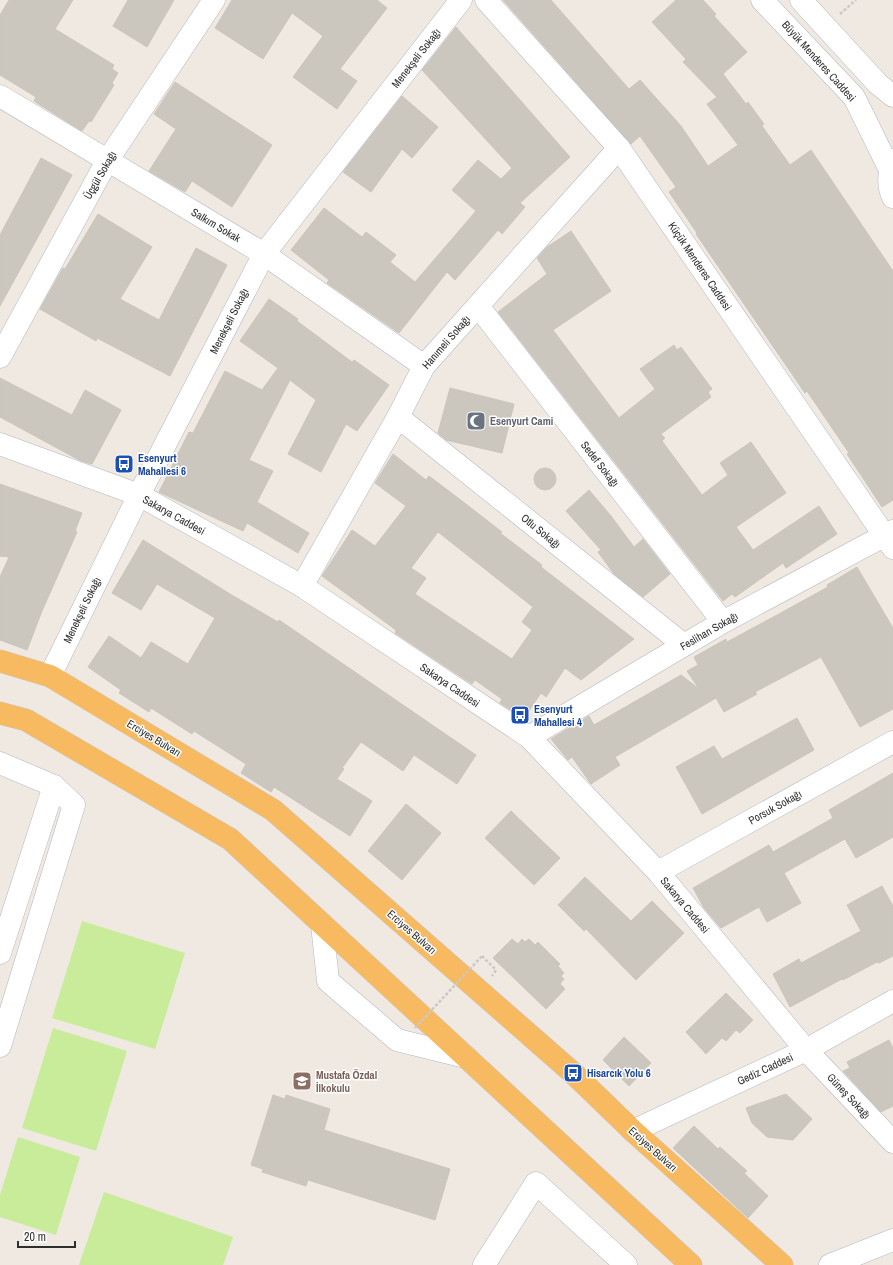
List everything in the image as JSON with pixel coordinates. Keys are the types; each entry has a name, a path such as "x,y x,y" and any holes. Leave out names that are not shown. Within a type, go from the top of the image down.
{"highway":[{"name":"Erciyes Bulvarı","path":"0,662 50,676 273,810 573,1073 633,1131 782,1265"},
{"path":"0,713 26,720 230,838 691,1265"}],"street":[{"name":"Üçgül Sokağı","path":"0,357 107,161 214,0"},
{"name":"Menekşeli Sokağı","path":"50,676 139,495 264,254 461,0"},
{"name":"Küçük Menderes Caddesi","path":"486,0 619,148 890,538"},
{"name":"Büyük Menderes Caddesi","path":"762,0 854,97 891,165"},
{"path":"801,0 878,84 893,96"},
{"name":"Salkım Sokak","path":"0,96 264,254 424,366"},
{"name":"Hanımeli Sokağı","path":"302,586 398,417 424,366 619,148"},
{"path":"891,165 889,182 893,198"},
{"name":"Sedef Sokağı","path":"478,306 723,622"},
{"name":"Otlu Sokağı","path":"398,417 684,645"},
{"name":"Sakarya Caddesi","path":"0,444 139,495 302,586 529,738 658,872 806,1050"},
{"name":"Feslihan Sokağı","path":"529,738 723,622 890,538"},
{"name":"Porsuk Sokağı","path":"658,872 893,742"},
{"path":"0,763 54,786 74,805 0,1046"},
{"path":"0,953 54,786"},
{"path":"322,924 328,981 397,1040 466,1057"},
{"name":"Gediz Caddesi","path":"633,1131 806,1050 893,1001"},
{"name":"Güneş Sokağı","path":"806,1050 893,1142"},
{"path":"484,1265 536,1183 626,1265"},
{"path":"830,1265 893,1240"}],"path":[{"path":"415,1028 482,956 496,970"}],"green space":[{"path":"82,921 185,953 155,1049 52,1018"},
{"path":"53,1028 127,1051 96,1151 22,1128"},
{"path":"18,1137 80,1157 56,1235 0,1217 0,1195"},
{"path":"104,1192 233,1237 223,1265 79,1265"}],"building":[{"path":"9,0 73,0 55,29 114,65 112,69 118,73 112,83 114,85 91,122 89,121 82,131 34,101 36,97 0,75 0,15"},
{"path":"128,0 174,0 147,47 113,26"},
{"path":"232,0 377,0 387,8 340,69 357,81 337,109 293,77 323,36 292,13 263,59 215,28"},
{"path":"503,0 551,0 629,89 640,80 681,126 708,166 738,145 707,104 717,97 683,62 686,59 652,22 676,0 703,0 716,14 714,16 747,52 723,74 746,104 748,102 764,124 762,126 790,165 811,150 893,271 893,500 882,507 847,454 849,453 807,391 805,393 696,234 697,233 669,192 676,187 640,136 631,144"},
{"path":"456,27 570,157 520,203 525,207 502,234 498,230 455,280 447,272 399,333 327,283 329,280 291,250 324,208 362,237 366,232 396,255 390,262 415,282 476,211 452,190 478,160 501,179 512,168 422,70"},
{"path":"175,82 272,145 232,207 192,181 185,192 149,171 176,129 154,114"},
{"path":"402,96 438,127 412,158 402,149 371,192 343,172"},
{"path":"41,158 72,175 0,306 0,235"},
{"path":"98,214 152,247 120,299 159,320 196,248 227,265 170,376 97,338 96,341 40,309 63,268 65,269"},
{"path":"571,231 611,291 553,330 619,418 655,389 640,369 674,345 677,350 681,347 712,389 708,392 711,397 661,434 665,438 662,441 702,495 728,475 720,463 751,442 786,493 736,527 753,550 819,506 837,534 786,568 783,563 735,597 732,594 723,601 498,312 547,274 537,258 547,247"},
{"path":"269,299 298,319 297,321 352,362 354,360 389,385 357,431 346,424 321,472 288,454 316,400 290,380 249,460 273,471 257,502 309,533 298,553 247,523 243,531 159,492 189,432 193,433 225,371 262,390 278,368 240,341"},
{"path":"0,378 72,415 85,390 121,410 92,464 81,461 0,417"},
{"name":"Esenyurt Cami","path":"450,388 514,404 502,453 446,440 438,433"},
{"path":"393,454 426,480 429,476 462,501 502,532 500,533 542,565 541,567 634,639 581,680 565,668 546,697 541,693 524,718 500,703 502,699 475,680 472,684 395,633 396,630 322,576 352,530 375,546 406,506 375,483","holes":["438,532 533,607 522,622 532,630 512,659 415,594 426,578 411,568"]},
{"path":"541,468 549,468 556,475 556,483 549,490 541,490 534,483 534,475"},
{"path":"0,484 82,513 75,531 77,532 42,611 27,650 0,640 0,577 9,557 0,556"},
{"path":"589,490 634,547 643,539 670,574 643,597 614,574 598,552 601,550 566,511"},
{"path":"143,540 230,594 278,622 279,620 476,755 457,784 414,755 403,771 361,742 342,768 344,769 337,779 372,801 350,836 274,787 271,792 241,773 246,764 194,731 192,734 151,708 149,712 119,693 121,690 88,667 109,636 141,658 151,642 188,664 215,618 157,584 141,610 112,593"},
{"path":"857,567 893,628 893,709 860,727 821,657 755,692 757,694 724,712 716,698 615,757 620,765 591,784 572,757 568,760 551,739 589,716 594,725 681,675 699,689 687,671 698,665 694,657 726,639 727,642 828,587 827,585"},
{"path":"797,718 814,750 702,814 676,767 714,746 722,759"},
{"path":"893,773 893,837 856,858 845,839 784,873 801,903 767,922 759,907 721,928 704,908 693,888 769,845 773,852 833,818 829,810"},
{"path":"406,804 441,833 402,880 368,851"},
{"path":"511,811 560,858 534,885 485,838"},
{"path":"585,877 631,921 652,901 684,933 636,980 586,929 584,931 558,905"},
{"path":"882,886 893,906 893,956 879,963 877,962 843,980 842,979 790,1007 773,974 799,959 801,963 861,931 847,905"},
{"path":"512,939 518,944 522,939 525,942 529,939 535,945 538,942 560,964 558,966 564,973 561,976 564,979 560,984 565,989 546,1009 493,958"},
{"path":"726,993 753,1020 740,1033 736,1030 726,1041 722,1038 706,1054 686,1032"},
{"path":"624,1037 651,1063 629,1086 603,1060"},
{"path":"889,1040 893,1048 893,1106 881,1112 843,1071 850,1068 847,1062"},
{"path":"786,1094 812,1119 793,1140 767,1137 752,1123 746,1108"},
{"path":"273,1095 285,1099 286,1095 330,1109 324,1130 450,1169 435,1220 308,1180 306,1186 262,1172 263,1169 251,1165"},
{"path":"694,1126 718,1149 720,1147 747,1171 744,1173 768,1196 748,1218 673,1148"}],"place":[{"name":"Esenyurt Cami","path":"476,421"},
{"name":"Esenyurt Mahallesi 6","path":"124,464"},
{"name":"Esenyurt Mahallesi 4","path":"520,715"},
{"name":"Hisarcık Yolu 6","path":"573,1073"},
{"name":"Mustafa Özdal İlkokulu","path":"302,1081"}]}
